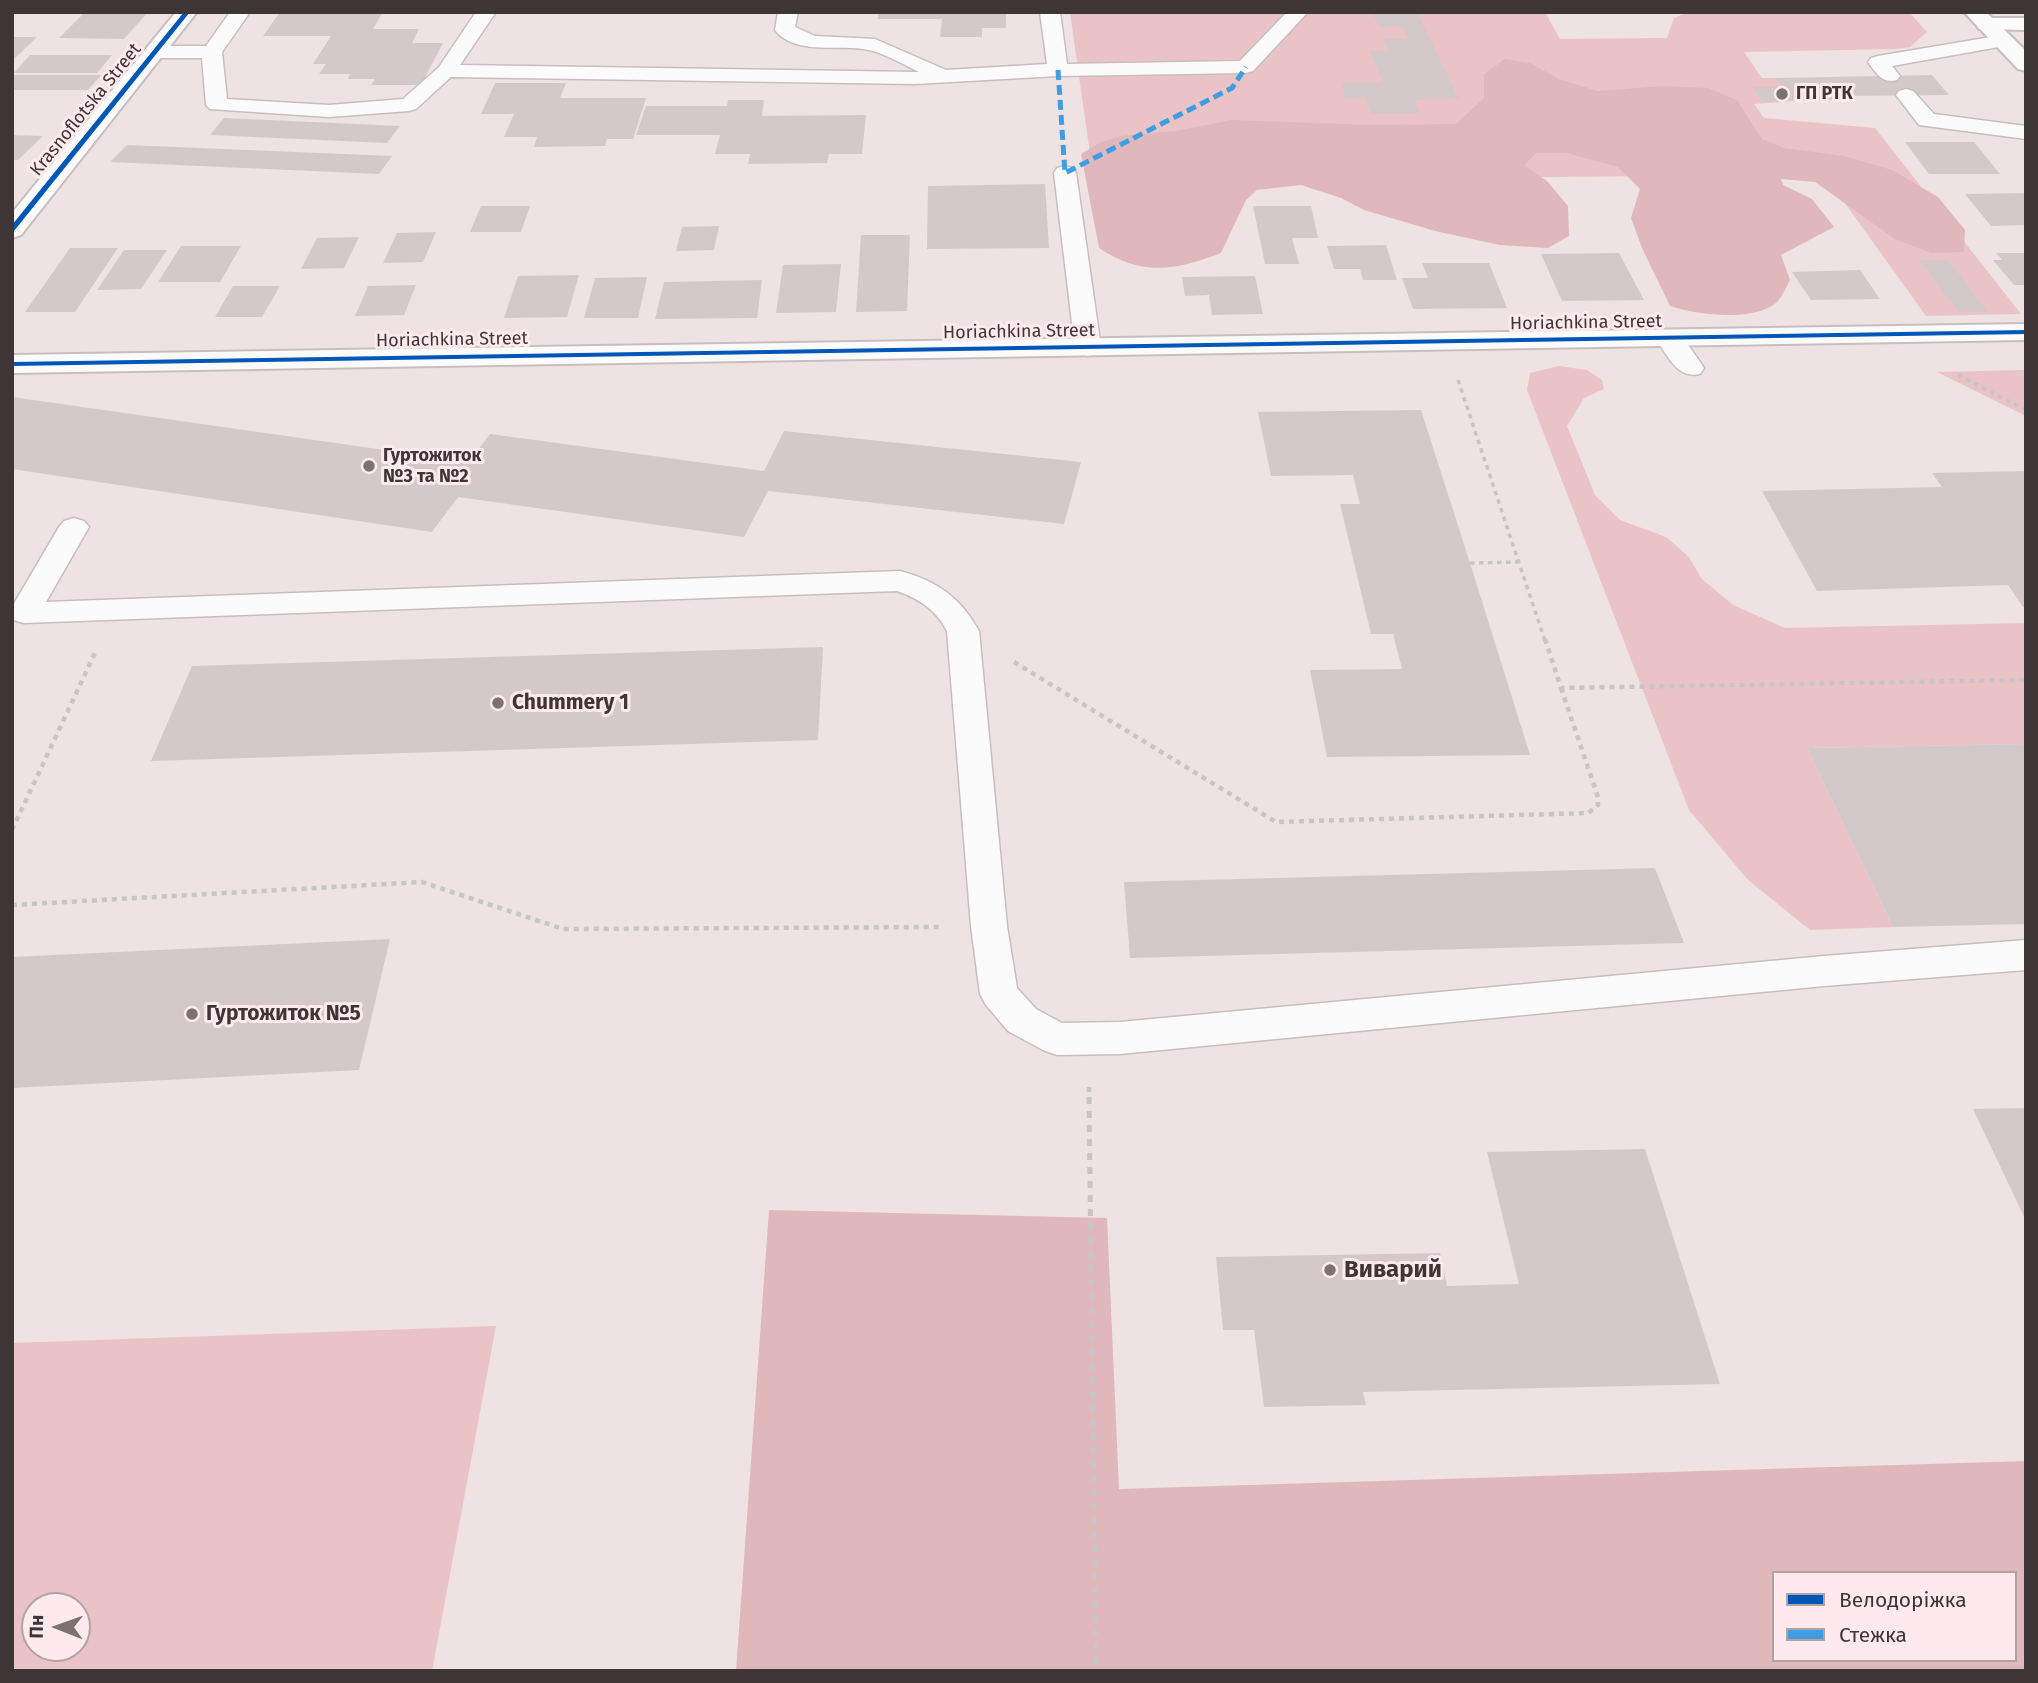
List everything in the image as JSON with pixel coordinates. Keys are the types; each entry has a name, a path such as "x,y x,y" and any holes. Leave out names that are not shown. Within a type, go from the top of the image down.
{"street":[{"name":"Krasnoflotska Street","path":"12,230 187,12"},
{"path":"1981,18 2026,24"},
{"path":"1981,18 2026,64"},
{"name":"Horiachkina Street","path":"12,364 2026,332"}],"lane":[{"path":"240,12 212,52 217,105 329,111 410,105 446,71 486,12"},
{"path":"788,12 785,30 812,42 868,43 949,76"},
{"path":"1050,12 1058,70"},
{"path":"446,71 915,78 1058,70 1246,67 1298,12"},
{"path":"1890,76 1878,62 2003,41"},
{"path":"154,52 212,52"},
{"path":"1906,95 1927,120 2026,133"},
{"path":"1065,173 1088,348"},
{"path":"1670,339 1690,368"},
{"path":"74,527 24,612 900,581 922,588 953,611 963,631 989,926 999,994 1022,1020 1058,1039 1120,1038 1798,973 2026,955"}],"path":[{"path":"963,631 1276,822 1588,813 1598,805 1598,797 1456,374"},
{"path":"1470,563 1519,562"},
{"path":"12,830 97,649"},
{"path":"1561,688 2026,680"},
{"path":"12,905 422,882 563,929 950,927"},
{"path":"1089,1083 1096,1671"}],"shaded area":[{"path":"1070,12 1545,12 1560,39 1667,38 1674,18 1688,12 1909,12 1927,32 1910,47 1744,52 1762,78 1775,78 1793,101 1754,104 1764,118 1875,128 2021,314 1926,316 1824,174 1120,182 1092,168"},
{"path":"1505,59 1530,63 1559,79 1597,91 1663,86 1708,88 1737,100 1762,139 1784,148 1844,156 1892,170 1938,197 1965,230 1964,252 1931,253 1895,239 1815,182 1781,179 1783,185 1812,199 1834,227 1781,255 1790,280 1780,298 1766,309 1739,315 1681,309 1670,306 1631,218 1640,189 1618,167 1567,153 1536,153 1524,165 1547,181 1568,206 1569,236 1548,248 1500,245 1435,231 1364,210 1341,198 1301,185 1257,190 1246,200 1221,253 1205,259 1174,267 1145,267 1115,257 1099,248 1081,154 1101,142 1121,136 1176,131 1232,120 1371,125 1456,124 1484,98 1484,74"},
{"path":"1559,366 1587,370 1602,380 1604,389 1584,398 1567,426 1595,495 1620,520 1666,537 1688,556 1702,579 1733,605 1785,628 2026,623 2026,744 1807,748 1893,927 1810,930 1748,880 1689,810 1527,390 1530,373"},
{"path":"2026,370 2026,416 1937,372"},
{"path":"769,1210 1107,1218 1119,1489 2026,1461 2026,1671 736,1671"},
{"path":"496,1326 432,1671 12,1671 12,1343"}],"building":[{"path":"85,12 148,12 124,39 59,38"},
{"path":"280,12 383,12 373,29 419,29 412,43 443,43 421,85 371,85 375,79 348,79 350,74 319,74 326,64 313,64 331,36 263,36"},
{"path":"878,12 1006,12 1006,28 982,28 982,37 940,37 942,19 878,19"},
{"path":"1372,12 1417,12 1459,99 1414,100 1420,113 1371,114 1365,98 1346,99 1341,83 1383,83 1370,51 1389,51 1383,39 1409,39 1403,26 1379,27"},
{"path":"12,37 37,37 12,61"},
{"path":"30,55 112,55 97,73 14,73"},
{"path":"12,75 101,75 88,90 12,90"},
{"path":"1932,75 1949,95 1840,96 1842,100 1793,101 1775,78"},
{"path":"495,83 566,83 560,98 646,98 633,139 607,139 605,146 534,147 537,137 504,137 514,114 481,114"},
{"path":"1753,87 1778,87 1788,101 1762,101"},
{"path":"728,100 764,100 762,116 866,115 862,154 829,154 827,163 748,164 750,154 715,154 720,135 636,135 646,106 727,106"},
{"path":"224,118 400,126 387,143 210,135"},
{"path":"12,135 43,136 18,160 12,160"},
{"path":"1905,142 1974,142 2000,174 1929,174"},
{"path":"127,145 392,156 379,174 110,162"},
{"path":"1045,184 1049,248 927,249 928,186"},
{"path":"2026,193 2026,225 1991,226 1965,194"},
{"path":"481,206 530,206 521,232 470,232"},
{"path":"1253,206 1311,206 1318,238 1292,238 1299,264 1265,264"},
{"path":"719,226 714,250 676,251 682,227"},
{"path":"436,232 423,262 383,263 397,233"},
{"path":"861,235 910,235 907,311 856,312"},
{"path":"359,237 344,268 301,269 317,238"},
{"path":"1386,245 1397,280 1363,280 1360,269 1334,269 1327,246"},
{"path":"181,246 241,246 220,282 158,282"},
{"path":"70,248 118,248 75,312 25,312"},
{"path":"124,250 167,250 141,289 97,290"},
{"path":"1619,253 1644,300 1562,301 1541,254"},
{"path":"1996,253 2026,253 2026,285 2014,285 1993,260 2002,260"},
{"path":"1919,260 1948,260 1988,312 1958,312"},
{"path":"1422,263 1489,263 1507,308 1413,309 1402,278 1428,278"},
{"path":"841,264 836,312 776,313 783,265"},
{"path":"1860,270 1880,299 1811,300 1792,272"},
{"path":"579,275 567,317 504,318 518,276"},
{"path":"1255,276 1263,314 1212,315 1209,295 1185,296 1182,277"},
{"path":"647,277 638,318 584,318 595,278"},
{"path":"762,280 757,318 655,319 664,282"},
{"path":"416,285 404,315 355,316 368,286"},
{"path":"233,286 280,286 262,317 215,317"},
{"name":"Гуртожиток №3 та №2","path":"12,397 469,462 490,434 764,471 784,431 1081,462 1064,524 768,491 744,537 458,497 432,532 12,469"},
{"path":"1421,410 1530,755 1327,757 1310,670 1402,669 1393,634 1371,634 1340,504 1360,504 1353,475 1271,476 1258,412"},
{"path":"2026,471 2026,607 2023,607 2008,585 1817,591 1762,491 1942,487 1932,473"},
{"name":"Chummery 1","path":"823,647 818,740 151,761 192,666"},
{"path":"2026,744 2026,924 1893,927 1807,748"},
{"path":"1655,868 1684,943 1130,958 1124,882"},
{"name":"Гуртожиток №5","path":"390,939 359,1070 12,1088 12,957"},
{"path":"2026,1108 2026,1221 1973,1109"},
{"name":"Виварий","path":"1645,1149 1720,1384 1363,1392 1366,1405 1264,1407 1254,1330 1223,1330 1216,1257 1440,1253 1447,1286 1519,1284 1487,1152"}],"marked path":[{"path":"1058,70 1065,173 1232,88 1246,67"}],"cycle path":[{"path":"12,230 187,12"},
{"path":"12,364 2026,332"}],"place":[{"name":"ГП РТК","path":"1782,94"},
{"name":"Гуртожиток №3 та №2","path":"369,466"},
{"name":"Chummery 1","path":"498,703"},
{"name":"Гуртожиток №5","path":"192,1014"},
{"name":"Виварий","path":"1330,1270"}]}
